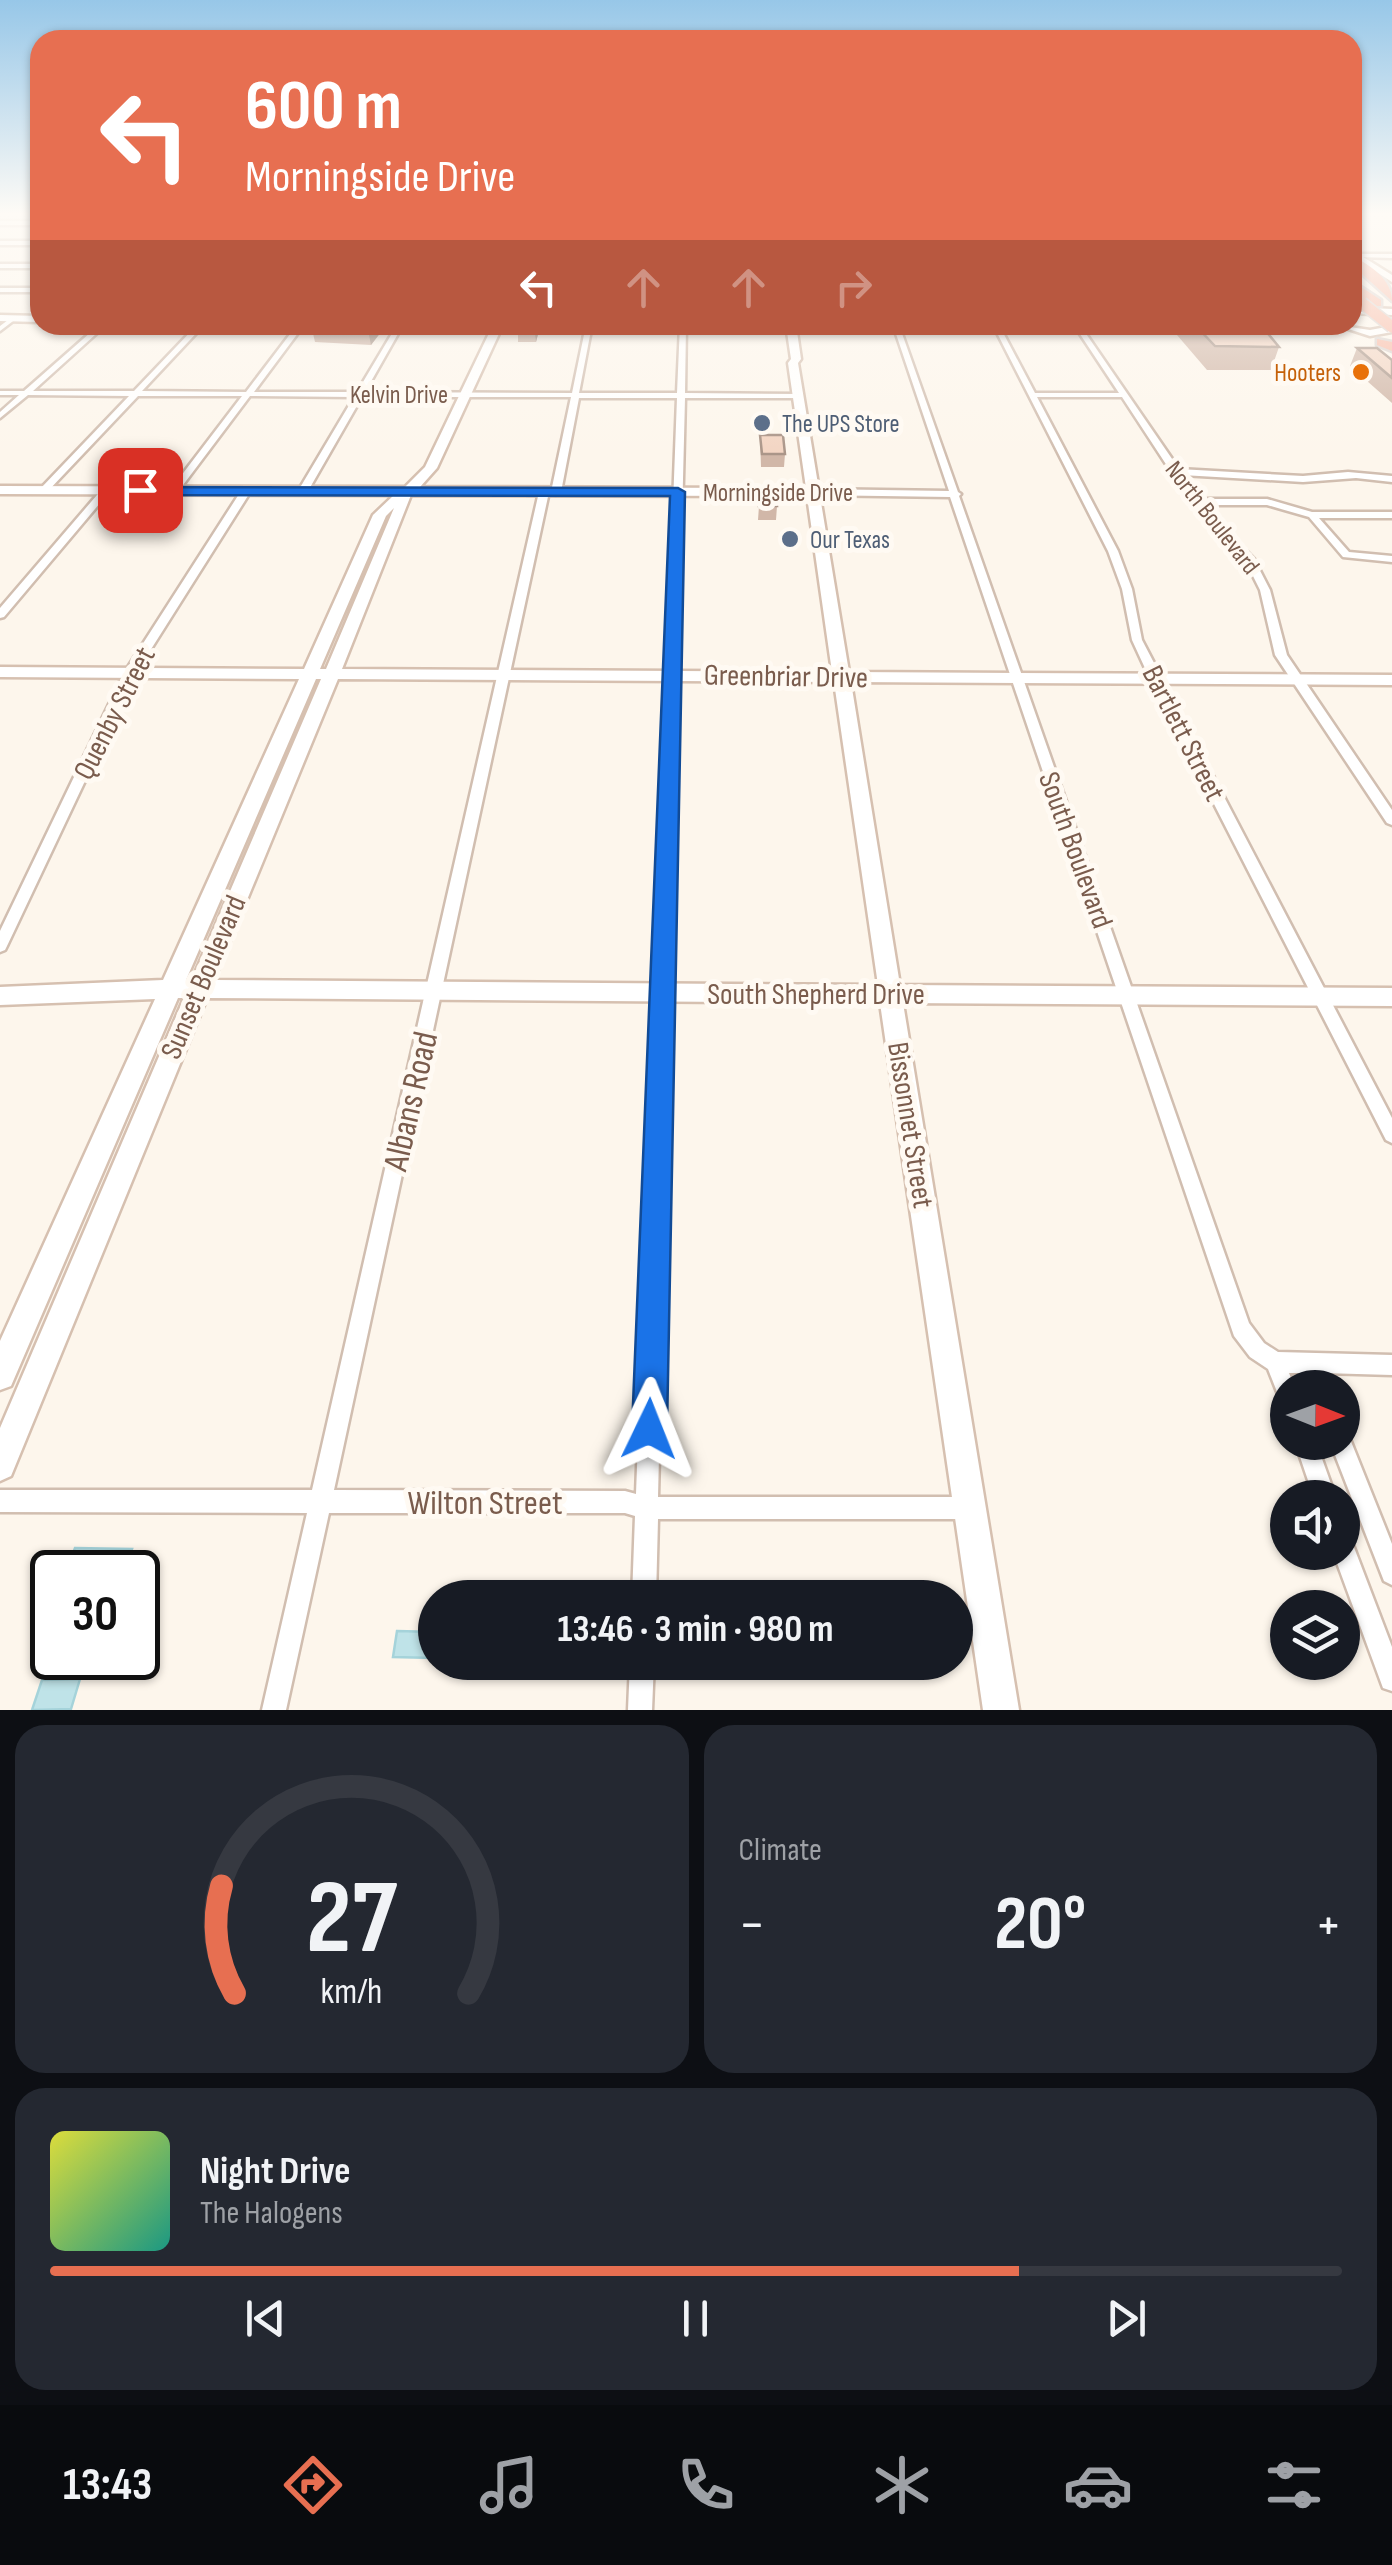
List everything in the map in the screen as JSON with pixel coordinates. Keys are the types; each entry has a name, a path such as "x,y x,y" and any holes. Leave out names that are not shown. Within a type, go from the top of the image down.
{"highway":[{"path":"1363,295 1388,318"},
{"path":"1362,312 1388,318"}],"main road":[{"path":"0,318 30,318"},
{"path":"1384,343 1388,318"},
{"path":"1362,319 1384,343"},
{"name":"Sunset Boulevard","path":"0,1375 169,989 318,673 410,491 431,468 493,335"},
{"name":"Bissonnet Street","path":"784,335 788,358 793,362"},
{"name":"Bissonnet Street","path":"792,335 798,396 1001,1710"},
{"name":"Morningside Drive","path":"0,490 813,492"},
{"name":"Greenbriar Drive","path":"0,672 1392,680"},
{"name":"Sunset Boulevard","path":"0,1465 198,989 318,673"},
{"name":"South Shepherd Drive","path":"0,996 198,989 1392,997"}],"street":[{"path":"0,329 14,318"},
{"path":"0,416 92,335"},
{"path":"44,490 191,335"},
{"path":"174,491 292,335"},
{"path":"303,491 394,335"},
{"name":"Albans Road","path":"274,1710 504,674 588,335"},
{"path":"645,1580 683,335"},
{"name":"South Boulevard","path":"900,335 1241,1329 1257,1350 1275,1362 1278,1370"},
{"name":"Bartlett Street","path":"1001,335 1122,572 1137,640 1156,679 1392,1135"},
{"name":"North Boulevard","path":"1084,335 1198,505 1237,544 1258,573 1275,640 1296,681 1392,820"},
{"name":"Kelvin Drive","path":"0,393 798,396"},
{"path":"1031,395 1124,396"},
{"path":"1374,476 1392,472"},
{"path":"1178,475 1392,479"},
{"path":"0,615 106,490"},
{"name":"Quenby Street","path":"0,946 130,673 246,491"},
{"name":"Morningside Drive","path":"813,492 956,494"},
{"path":"1198,505 1288,508 1312,514 1392,515"},
{"path":"1312,514 1346,555 1392,558"},
{"path":"1275,1362 1392,1365"},
{"path":"1309,1364 1311,1370"},
{"path":"1347,1460 1392,1574"},
{"name":"Wilton Street","path":"0,1500 625,1502 647,1508 969,1508"},
{"path":"1351,1570 1392,1679"},
{"path":"640,1710 641,1680"}],"water":[{"path":"75,1548 132,1549 132,1550"},
{"path":"397,1631 418,1632 418,1658 393,1657"},
{"path":"42,1680 80,1680 71,1709 32,1710"}],"building":[{"path":"1205,335 1269,335 1279,347 1215,346"},
{"path":"1357,348 1377,348 1392,360 1392,378"},
{"path":"760,435 783,435 785,454 762,454"},
{"path":"762,486 775,486 777,506 759,506"}],"place":[{"name":"Hooters","path":"1361,372"},
{"name":"The UPS Store","path":"762,423"},
{"name":"Our Texas","path":"790,539"}],"route":[{"path":"140,490 678,492 649,1429"}]}
